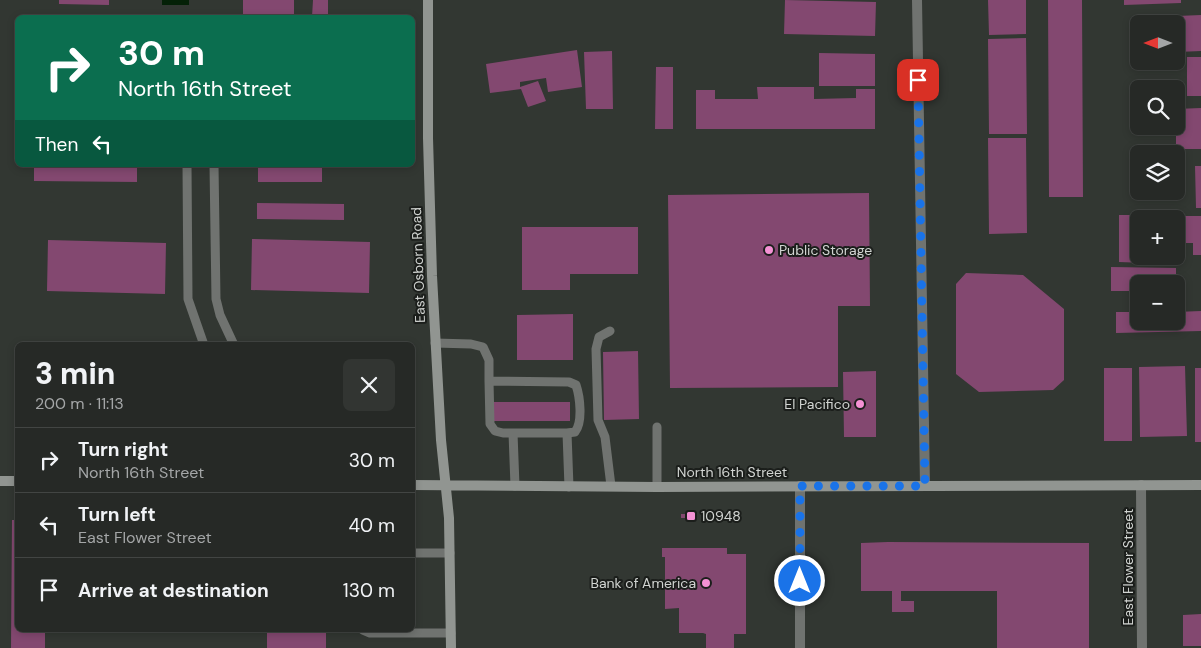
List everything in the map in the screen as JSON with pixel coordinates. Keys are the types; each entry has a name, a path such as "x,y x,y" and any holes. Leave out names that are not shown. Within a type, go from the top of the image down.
{"main road":[{"name":"East Osborn Road","path":"428,0 428,138 436,343 450,553 451,648"},
{"path":"0,481 15,481"},
{"name":"North 16th Street","path":"415,485 657,487 1201,485"}],"street":[{"path":"917,0 925,486"},
{"path":"800,486 800,648"},
{"name":"East Flower Street","path":"1142,486 1142,648"}],"lane":[{"path":"187,167 188,299 203,342"},
{"path":"214,167 216,299 220,315 233,342"},
{"path":"610,331 599,337 596,349 598,420 605,437 612,486"},
{"path":"436,343 471,344 483,347 489,360 490,424 495,431 567,433 574,432 579,427 576,385 569,382 490,381"},
{"path":"657,427 657,487"},
{"path":"513,433 515,486"},
{"path":"567,433 569,487"},
{"path":"415,553 450,553"},
{"path":"368,632 451,633"}],"shaded area":[{"path":"162,0 189,0 189,5 162,5"}],"building":[{"path":"59,0 109,0 109,5 59,4"},
{"path":"243,0 294,0 294,15 243,15"},
{"path":"313,0 328,0 328,15 312,15"},
{"path":"785,0 876,2 875,36 784,34"},
{"path":"988,0 1026,0 1026,34 989,35"},
{"path":"1048,0 1082,0 1083,197 1049,197"},
{"path":"1124,0 1181,0 1181,3 1124,5"},
{"path":"1201,15 1201,51 1185,52 1185,16"},
{"path":"1026,38 1027,134 989,134 988,39"},
{"path":"577,50 582,87 548,92 546,78 520,82 520,87 538,81 546,101 528,107 521,89 490,93 486,64"},
{"path":"612,51 613,109 586,109 584,52"},
{"path":"819,53 875,54 875,86 819,86"},
{"path":"1187,57 1201,57 1201,96 1187,96"},
{"path":"656,67 673,67 673,129 655,129"},
{"path":"757,87 814,87 814,99 856,98 856,89 875,89 875,129 696,129 696,90 715,90 715,99 758,99"},
{"path":"1201,108 1201,149 1185,149 1185,145 1176,145 1176,135 1185,135 1185,109"},
{"path":"988,138 1026,138 1027,233 989,234"},
{"path":"1195,166 1201,166 1201,208 1196,208"},
{"path":"34,167 137,167 137,182 34,181"},
{"path":"258,167 322,168 322,182 258,182"},
{"name":"Public Storage","path":"869,193 870,306 838,306 838,387 670,388 668,195"},
{"path":"257,203 344,204 344,220 257,219"},
{"path":"1119,215 1130,215 1130,262 1119,262"},
{"path":"1185,216 1201,216 1201,255 1193,255 1193,243 1185,243"},
{"path":"522,227 638,227 638,274 570,274 570,290 522,290"},
{"path":"252,239 370,242 369,293 251,290"},
{"path":"48,240 166,243 165,294 47,291"},
{"path":"1111,267 1176,268 1176,275 1130,275 1129,291 1111,291"},
{"path":"966,273 1023,275 1064,309 1064,380 1053,390 979,392 956,374 956,284"},
{"path":"1201,311 1201,331 1116,333 1116,312 1130,312 1130,330 1185,330 1185,312"},
{"path":"573,314 573,360 517,360 517,315"},
{"path":"638,351 639,419 604,420 603,352"},
{"path":"1185,366 1187,436 1140,437 1139,367"},
{"path":"1104,368 1132,368 1132,441 1104,441"},
{"path":"1195,368 1201,368 1201,442 1195,442"},
{"name":"El Pacifico","path":"876,371 876,437 844,437 843,372"},
{"path":"494,402 570,402 570,421 494,421"},
{"path":"681,514 692,514 692,518 681,518"},
{"path":"12,520 15,520 15,632 45,632 45,648 11,648"},
{"path":"861,543 1089,543 1089,648 997,648 997,591 901,591 901,601 914,601 914,612 892,612 892,591 861,591"},
{"name":"Bank of America","path":"662,548 727,548 727,554 746,554 746,634 734,634 734,648 706,648 706,634 679,633 679,608 665,609 665,557 662,557"},
{"path":"1201,614 1201,646 1183,646 1183,615"},
{"path":"267,632 326,632 326,648 267,648"}],"place":[{"name":"Public Storage","path":"769,250"},
{"name":"El Pacifico","path":"860,404"},
{"name":"10948","path":"691,516"},
{"name":"Bank of America","path":"706,583"}],"route":[{"path":"800,581 800,486 925,486 918,80"}]}
